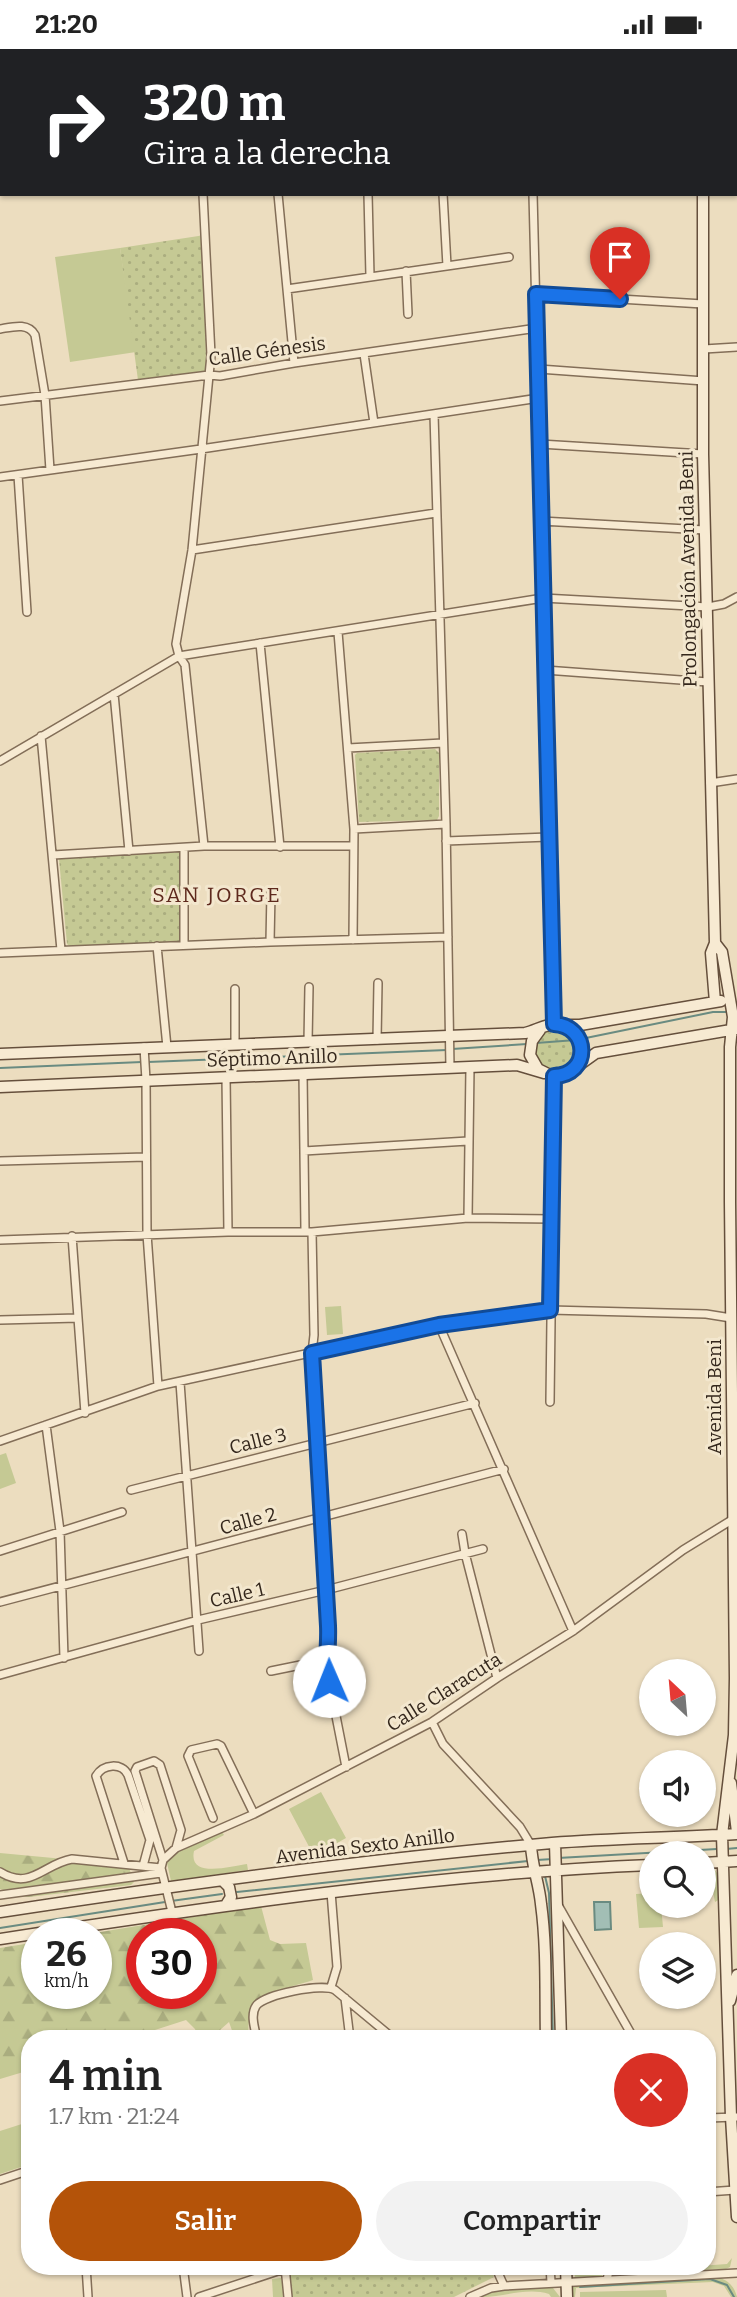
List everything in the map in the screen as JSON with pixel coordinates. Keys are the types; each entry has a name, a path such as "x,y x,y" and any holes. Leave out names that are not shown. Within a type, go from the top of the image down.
{"main road":[{"name":"Prolongación Avenida Beni","path":"703,196 703,454 715,943 711,953 715,1002"},
{"name":"Prolongación Avenida Beni","path":"715,943 722,952 733,1006 734,1029"},
{"name":"Séptimo Anillo","path":"0,1054 144,1052 167,1047 377,1040 450,1041 524,1033 552,1025 580,1025 715,1002 733,1006"},
{"path":"574,1068 580,1058 578,1039 566,1027 552,1025 532,1042 533,1062 549,1075 568,1073 596,1053 734,1029"},
{"name":"Avenida Beni","path":"734,1029 731,1318 736,1678 734,1735 722,1837 737,2217"},
{"name":"Séptimo Anillo","path":"0,1087 517,1065 549,1075"},
{"name":"Avenida Beni","path":"729,1765 737,1833"},
{"name":"Avenida Sexto Anillo","path":"0,1912 222,1880 531,1848 722,1837 737,1833"},
{"path":"555,1846 561,2030"},
{"path":"531,1848 544,1931 546,2030"},
{"path":"716,1861 737,1861"},
{"path":"0,1939 171,1908 226,1905 533,1868 639,1865"},
{"path":"242,1878 236,1887 237,1896 244,1903"},
{"path":"222,1880 229,1887 231,1897 226,1905"},
{"name":"Avenida Beni","path":"727,2012 737,1975"},
{"path":"566,2275 566,2297"}],"street":[{"path":"203,196 210,330 209,375 192,550 176,647 185,665 204,846"},
{"path":"278,196 294,363"},
{"path":"368,196 370,277"},
{"path":"443,196 447,266"},
{"path":"533,196 552,1025"},
{"path":"287,289 509,257"},
{"path":"406,271 408,314"},
{"path":"536,294 703,304"},
{"path":"0,329 25,327 32,329 35,335 45,395 50,470"},
{"name":"Calle Génesis","path":"0,401 209,375 220,376 537,328"},
{"path":"704,349 737,347"},
{"path":"363,354 373,423"},
{"path":"539,369 704,381"},
{"path":"0,477 539,398"},
{"path":"434,414 450,1068"},
{"path":"540,444 703,454"},
{"path":"18,475 27,612"},
{"path":"192,550 436,513"},
{"path":"541,521 705,530"},
{"path":"0,761 179,656 543,598 708,607 718,606 737,597"},
{"path":"338,632 354,829 354,940"},
{"path":"260,643 280,847"},
{"path":"545,670 708,682"},
{"path":"114,694 129,851"},
{"path":"41,736 61,950"},
{"path":"348,748 443,743"},
{"path":"710,783 737,779"},
{"path":"354,829 446,824"},
{"path":"446,841 549,837"},
{"path":"53,855 204,846 353,846"},
{"path":"184,848 184,945"},
{"path":"270,942 271,892"},
{"path":"0,953 448,937"},
{"path":"157,946 167,1047"},
{"path":"377,1040 378,982"},
{"path":"308,1042 309,987"},
{"path":"234,1045 235,989"},
{"path":"144,1052 148,1234 158,1386"},
{"path":"468,1218 470,1067"},
{"path":"303,1074 304,1151 314,1335 312,1353 329,1644 325,1660 346,1767"},
{"path":"549,1075 553,1219 550,1402"},
{"path":"226,1077 228,1232"},
{"path":"304,1151 468,1141"},
{"path":"0,1161 146,1157"},
{"path":"0,1240 308,1231 468,1218 553,1219"},
{"path":"72,1236 85,1413"},
{"path":"0,1441 158,1386 439,1325 550,1310 706,1314 731,1318"},
{"path":"0,1320 78,1318"},
{"path":"439,1325 573,1631"},
{"path":"180,1382 199,1651"},
{"name":"Calle 3","path":"131,1490 475,1403"},
{"path":"46,1425 60,1531 64,1585 64,1658"},
{"name":"Calle 2","path":"0,1602 504,1469"},
{"path":"0,1551 122,1512"},
{"name":"Calle Claracuta","path":"161,1867 176,1849 254,1814 432,1722 573,1631 683,1550 734,1518"},
{"path":"462,1534 497,1678"},
{"name":"Calle 1","path":"0,1675 198,1620 483,1549"},
{"path":"271,1671 325,1660"},
{"path":"432,1722 443,1744 520,1827 531,1848"},
{"path":"213,1818 188,1756 191,1750 218,1744 254,1814"},
{"path":"171,1908 135,1771 137,1767 154,1761 160,1765 181,1830 176,1849"},
{"path":"124,1863 96,1776 102,1769 120,1766 128,1775 150,1840 143,1866"},
{"path":"0,1872 10,1878 35,1877 61,1861 72,1859 161,1867"},
{"path":"0,1895 161,1867"},
{"path":"331,1892 337,1967 331,1987"},
{"path":"557,1903 629,2030"},
{"path":"256,2030 253,2015 263,1999 331,1987 384,2030"},
{"path":"345,1997 349,2030"},
{"path":"716,2118 734,2117"},
{"path":"0,2180 21,2173"},
{"path":"716,2191 735,2190"},
{"path":"716,2274 737,2273"},
{"path":"87,2275 88,2297"},
{"path":"184,2275 187,2297"},
{"path":"199,2297 264,2275"},
{"path":"288,2275 288,2297"},
{"path":"499,2275 504,2286"},
{"path":"551,2275 551,2282"},
{"path":"607,2280 608,2275"},
{"path":"470,2297 504,2286 700,2275"}],"green space":[{"path":"205,235 206,372 138,380 120,248"},
{"path":"120,248 136,352 70,362 55,257"},
{"path":"435,749 439,753 437,820 359,822 357,753"},
{"path":"181,852 185,938 180,941 71,947 67,944 59,859"},
{"path":"556,1029 571,1035 577,1050 571,1065 556,1071 541,1065 535,1050 541,1035"},
{"path":"341,1306 343,1334 327,1335 325,1307"},
{"path":"6,1453 16,1483 0,1489 0,1455"},
{"path":"321,1792 346,1838 314,1856 289,1809"},
{"path":"222,1832 224,1835 194,1851 194,1860 204,1868 247,1864 248,1870 171,1881 167,1863 172,1857"},
{"path":"0,1853 128,1865 134,1882 131,1885 20,1896 0,1889"},
{"path":"716,1872 718,1874 720,1899 716,1901"},
{"path":"636,1894 639,1894 639,1918 662,1918 663,1927 639,1928"},
{"path":"261,1906 270,1940 280,1944 306,1943 313,1980 277,1992 258,2003 252,2012 249,2030 232,2030 229,2022 220,2030 195,2030 186,2020 155,2030 21,2030 21,2073 0,2079 0,1948 21,1945 21,2009 112,2009 112,1930 126,1928 126,2009 217,2009 217,1918 187,1918"},
{"path":"21,2124 21,2167 0,2174 0,2131"},
{"path":"732,2258 730,2267 716,2269 716,2265 727,2264"},
{"path":"289,2275 494,2277 454,2297 292,2297"},
{"path":"575,2275 602,2275 585,2279"},
{"path":"718,2277 730,2284 737,2297 731,2297 724,2286 713,2282 576,2288 575,2297 570,2297 571,2287 578,2284"},
{"path":"281,2278 285,2297 273,2297 272,2279"},
{"path":"546,2286 553,2288 560,2297 551,2297 541,2292 490,2297 482,2297 480,2294 500,2289"},
{"path":"666,2290 667,2297 580,2297 580,2292"}],"water":[{"path":"594,1902 610,1902 611,1929 595,1930"}],"waterway":[{"path":"581,1039 713,1012 727,1012"},
{"path":"536,1043 576,1040"},
{"path":"452,1049 527,1044"},
{"path":"148,1062 447,1050"},
{"path":"0,1068 142,1062"},
{"path":"726,1849 737,1848"},
{"path":"558,1858 717,1849"},
{"path":"537,1860 553,1859"},
{"path":"237,1892 528,1861"},
{"path":"545,1876 549,1893 553,2030"},
{"path":"171,1901 222,1894"},
{"path":"0,1928 165,1902"},
{"path":"580,2287 710,2279 727,2285 734,2297"}],"district":[{"name":"SAN JORGE","path":"217,895"}],"route":[{"path":"329,1681 325,1660 329,1644 312,1353 439,1325 550,1310 554,1076 568,1073 574,1068 582,1052 579,1039 572,1030 554,1024 536,294 620,299"}]}
